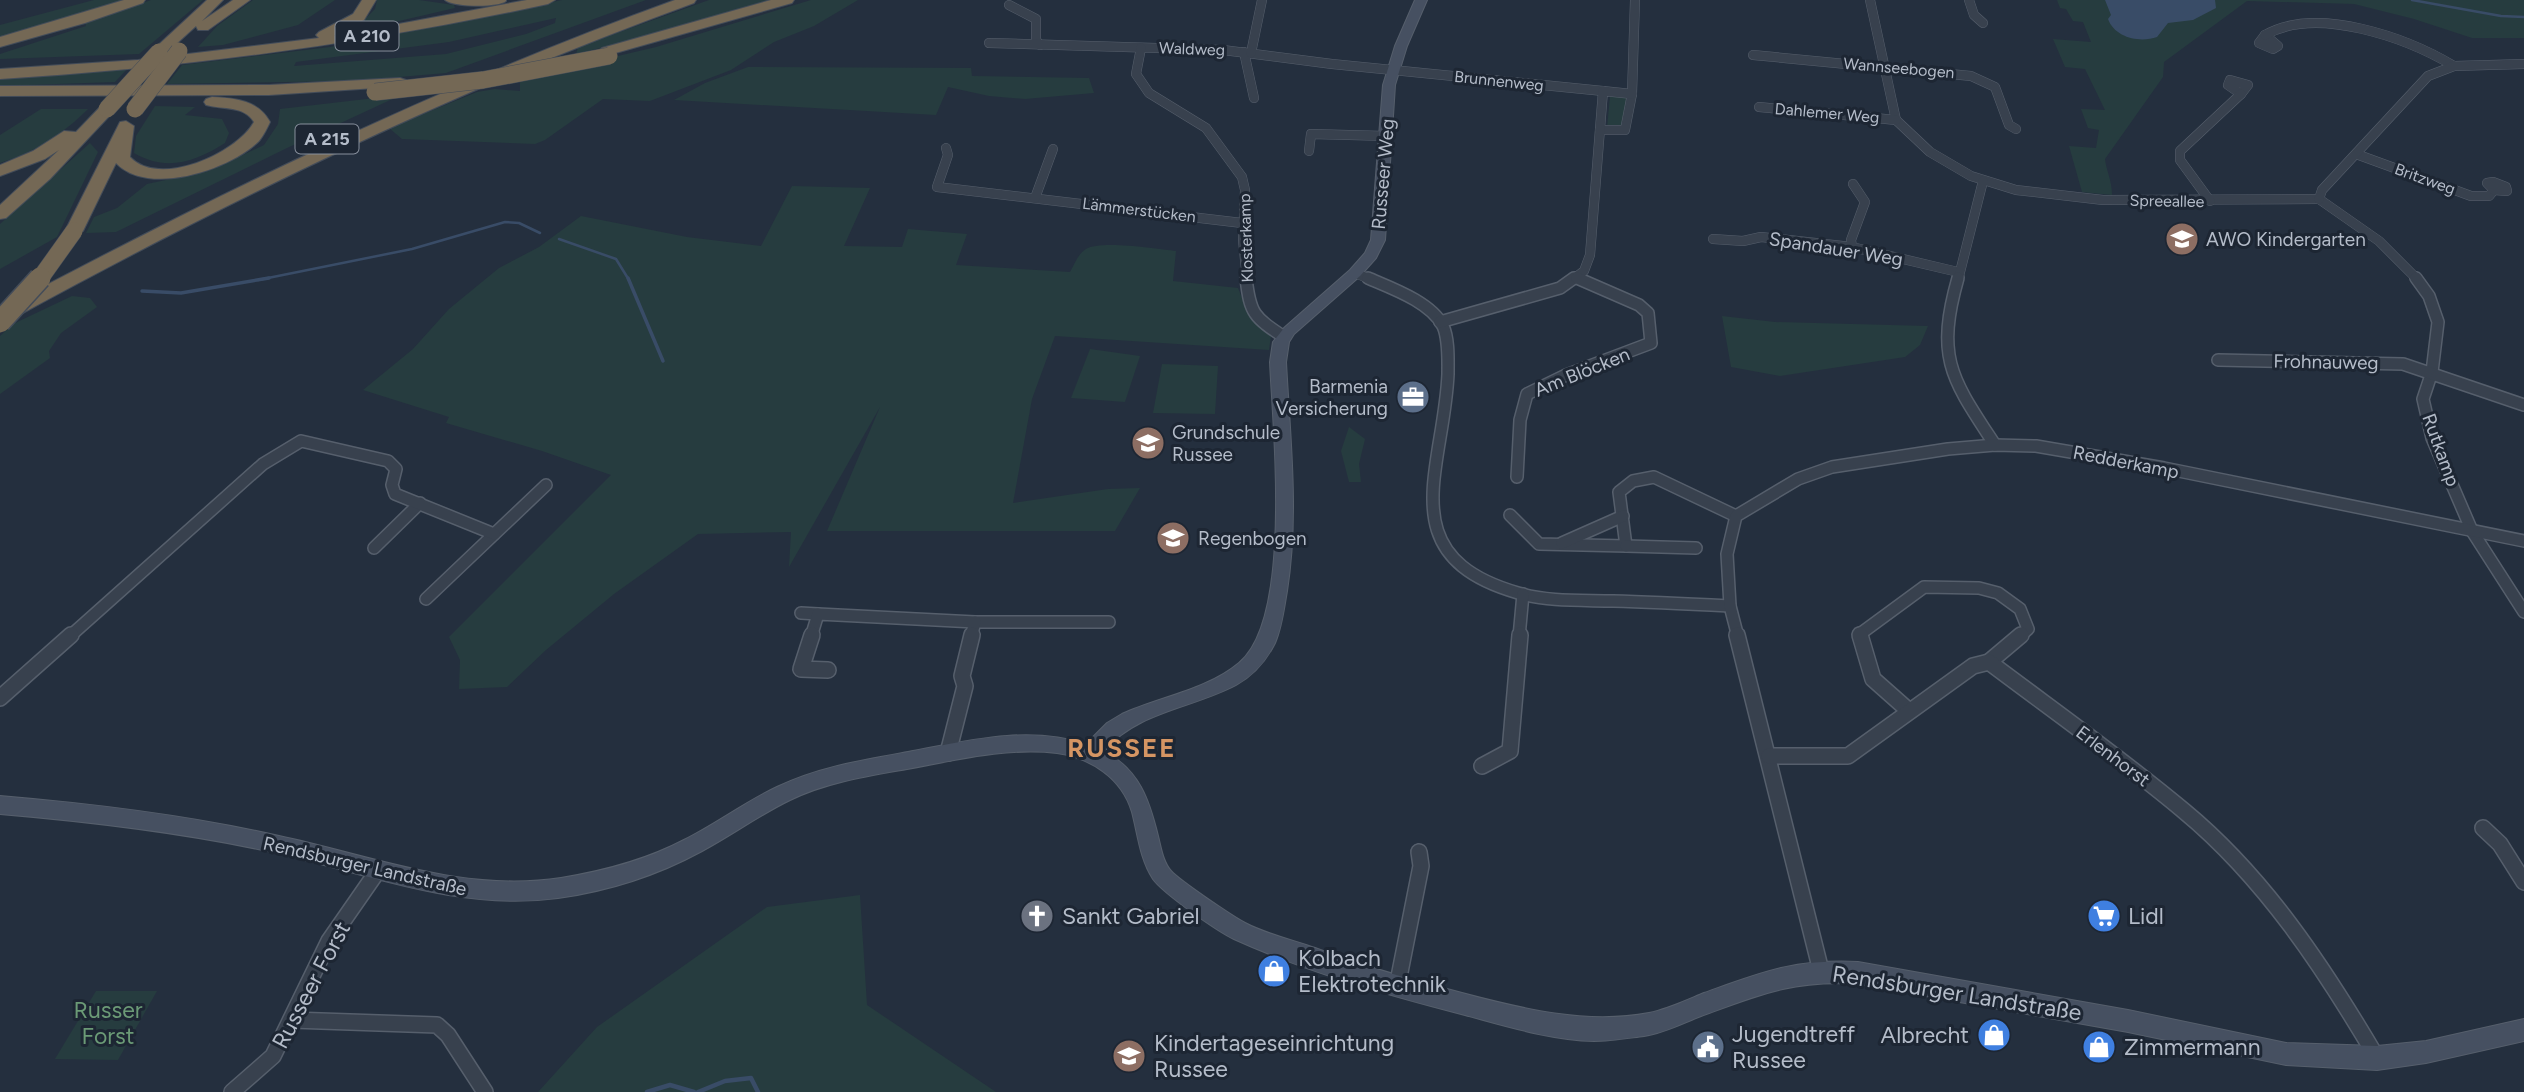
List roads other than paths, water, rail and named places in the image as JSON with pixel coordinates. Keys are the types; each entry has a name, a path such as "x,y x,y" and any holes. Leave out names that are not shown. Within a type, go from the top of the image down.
{"highway":[{"path":"0,42 138,0"},
{"path":"0,214 44,175 159,52 216,0"},
{"path":"0,320 36,284 74,231 135,109 203,27 233,0"},
{"path":"203,27 243,0"},
{"path":"181,55 296,42 324,35 359,16 369,0"},
{"path":"452,0 516,0"},
{"name":"A 210","path":"0,74 368,36 548,0"},
{"name":"A 215","path":"0,304 198,201 391,109 544,44 666,0"},
{"name":"A 215","path":"0,320 200,212 393,118 524,62 689,0"},
{"path":"0,100 174,100 375,93 492,79 690,34 787,0"},
{"path":"0,91 269,90 407,83 608,53"},
{"path":"0,107 55,100"},
{"path":"126,126 121,158 123,162 140,171 161,173 189,170 227,157 254,138 261,127 260,117 249,108 174,100"},
{"path":"0,171 45,151 107,109"}],"street":[{"path":"1254,98 1246,69 1262,0"},
{"name":"Russeer Weg","path":"1284,337 1355,274 1371,255 1378,240 1390,85 1401,46 1421,0"},
{"path":"1600,130 1625,130 1632,94 1635,0"},
{"path":"1969,0 1974,15 1983,23"},
{"path":"1867,1 1886,67 1896,120"},
{"path":"1009,5 1036,19 1036,40 1040,45"},
{"path":"2265,35 2282,26 2362,28 2424,48 2454,66"},
{"name":"Waldweg","path":"989,43 1248,52 1395,70"},
{"name":"Klosterkamp","path":"1142,48 1136,74 1144,88 1206,128 1242,177 1245,190 1242,223 1249,306 1262,322 1284,337"},
{"name":"Wannseebogen","path":"1753,55 1962,74 1986,81 1997,90 2010,125 2016,129"},
{"path":"2319,199 2322,190 2428,76 2454,66 2520,64 2524,72"},
{"name":"Brunnenweg","path":"1395,70 1603,91"},
{"path":"1440,322 1548,292 1577,278 1584,271 1590,255 1603,91 1632,94"},
{"path":"2210,201 2179,160 2180,150 2241,94"},
{"name":"Dahlemer Weg","path":"1759,107 1896,120"},
{"name":"Spreeallee","path":"1896,120 1930,152 1983,181 2016,190 2103,200 2319,199"},
{"path":"1309,151 1311,134 1387,136"},
{"name":"Lämmerstücken","path":"946,148 948,155 937,187 1242,223"},
{"path":"1035,198 1053,149"},
{"name":"Britzweg","path":"2356,154 2471,196 2483,197 2494,190"},
{"path":"1983,181 1964,259 1958,272 1947,327 1947,355 1956,382 1996,445"},
{"path":"1852,247 1851,240 1865,202 1853,184"},
{"name":"Rutkamp","path":"2319,199 2379,241 2423,284 2438,322 2432,372 2423,399 2432,438 2472,531 2524,612"},
{"name":"Spandauer Weg","path":"1713,239 1743,240 1761,237 1852,247 1958,272"},
{"path":"1355,274 1398,292 1440,322 1446,339 1447,369 1443,426 1432,498 1434,527 1451,554 1467,569 1492,584 1523,594 1558,599 1730,606"},
{"name":"Am Blöcken","path":"1517,477 1520,420 1527,394 1651,343 1648,313 1639,305 1577,278"},
{"path":"1089,754 1107,732 1126,720 1207,690 1238,675 1265,646 1279,588 1285,543 1278,362 1284,337"},
{"name":"Frohnauweg","path":"2218,360 2389,362 2432,372"},
{"path":"2432,372 2524,405"},
{"path":"0,698 263,464 301,441 387,461 396,469 393,485 395,494 494,534"},
{"name":"Redderkamp","path":"1736,516 1798,479 1832,467 1996,445 2036,446 2084,453 2524,541"},
{"path":"1626,546 1619,492 1633,481 1654,477 1736,516 1727,554 1730,606 1821,971"},
{"path":"426,599 546,485"},
{"path":"374,548 421,503"},
{"path":"1510,515 1539,544 1696,548"},
{"path":"1558,545 1623,516"},
{"path":"1769,756 1848,756 1908,710 1973,666 1989,662 2028,629 2020,609 1998,593 1979,587 1924,587 1860,634 1873,679 1908,710"},
{"path":"1482,766 1510,751 1523,594"},
{"path":"801,613 975,622 1110,622"},
{"path":"818,614 802,669 828,670"},
{"path":"948,753 965,686 962,676 975,622"},
{"name":"Erlenhorst","path":"1989,662 2186,812 2258,884 2303,941 2340,995 2377,1058"},
{"name":"Rendsburger Landstraße","path":"0,805 181,826 276,845 430,884 467,890 509,892 570,887 637,870 675,855 795,788 827,776 948,753 1023,744 1054,745 1089,754 1118,771 1134,790 1142,809 1152,856 1164,878 1237,930 1397,987 1509,1016 1596,1030 1651,1024 1761,983 1821,971 1858,974 2128,1021 2286,1054 2377,1058 2426,1052 2524,1030"},
{"path":"2483,828 2500,844 2524,881"},
{"path":"1397,987 1421,866 1419,852"},
{"name":"Russeer Forst","path":"232,1092 273,1056 329,941 379,869"},
{"path":"292,1020 437,1025 448,1035 485,1092"}],"water":[{"path":"2105,0 2215,0 2216,8 2193,20 2168,23 2157,37 2136,39 2122,35 2111,25 2108,19 2111,15"}],"waterway":[{"path":"2412,0 2501,16 2524,17"},
{"path":"262,279 412,249 505,222 519,223 540,233"},
{"path":"559,239 616,259 629,279"},
{"path":"262,279 269,278"},
{"path":"142,291 181,293 262,279"},
{"path":"258,280 262,279"},
{"path":"629,279 663,361"},
{"path":"698,1092 725,1081 751,1078 758,1092"},
{"path":"647,1092 670,1085 694,1092"}],"place":[{"name":"AWO Kindergarten","path":"2182,239"},
{"name":"Barmenia Versicherung","path":"1413,397"},
{"name":"Grundschule Russee","path":"1148,443"},
{"name":"Regenbogen","path":"1173,538"},
{"name":"Sankt Gabriel","path":"1037,916"},
{"name":"Lidl","path":"2104,916"},
{"name":"Kolbach Elektrotechnik","path":"1274,971"},
{"name":"Albrecht","path":"1994,1035"},
{"name":"Jugendtreff Russee","path":"1708,1047"},
{"name":"Zimmermann","path":"2099,1047"},
{"name":"Kindertageseinrichtung Russee","path":"1129,1056"}],"district":[{"name":"RUSSEE","path":"1122,748"}],"park label":[{"name":"Russer Forst","path":"108,1023"}]}
